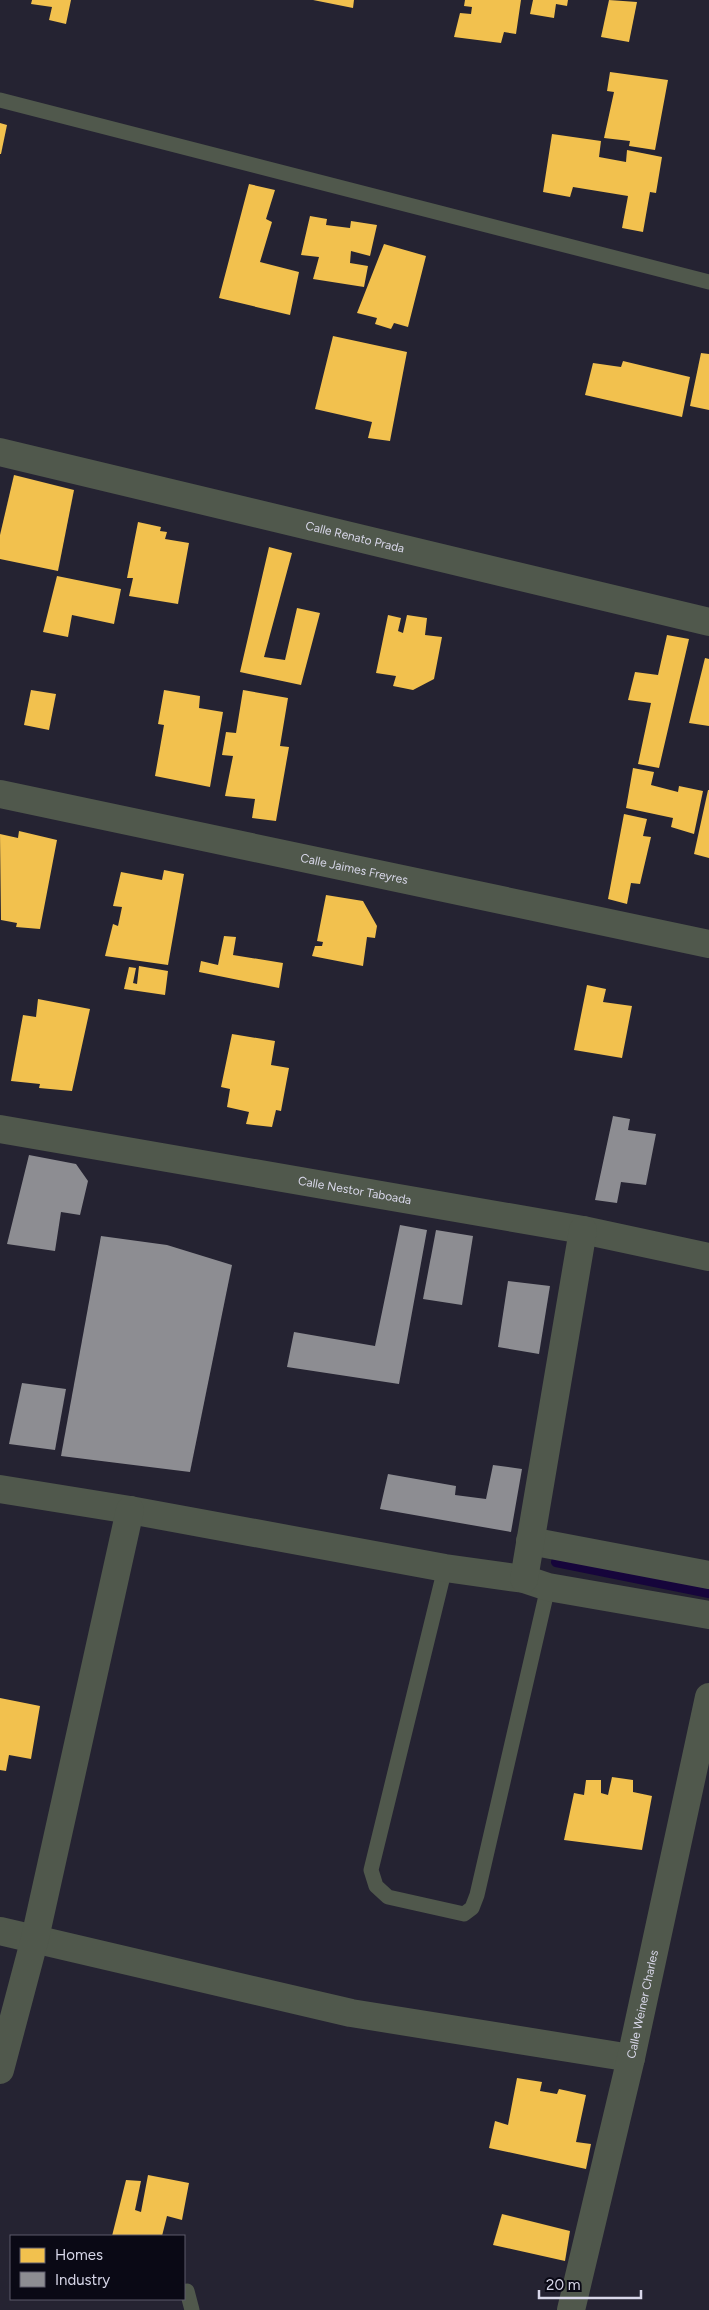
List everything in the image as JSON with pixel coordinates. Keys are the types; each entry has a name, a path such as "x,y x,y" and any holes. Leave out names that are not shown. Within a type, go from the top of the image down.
{"street":[{"name":"Calle Renato Prada","path":"0,452 709,622"},
{"name":"Calle Jaimes Freyres","path":"0,794 709,944"},
{"name":"Calle Nestor Taboada","path":"0,1129 583,1230 709,1257"},
{"path":"536,1583 530,1541 583,1230"},
{"path":"0,1489 130,1510 709,1615"},
{"path":"0,2070 35,1938 130,1510"},
{"path":"530,1541 709,1575"},
{"name":"Calle Weiner Charles","path":"571,2310 631,2058 709,1697"},
{"path":"0,1931 352,2013 631,2058"}],"lane":[{"path":"0,100 709,282"},
{"path":"446,1568 371,1870 376,1886 388,1897 464,1914 472,1908 477,1895 536,1583"},
{"path":"186,2291 192,2310"}],"building: Homes":[{"path":"32,0 71,0 66,24 49,20 52,7 31,4"},
{"path":"313,0 354,0 353,8"},
{"path":"465,0 521,0 516,34 504,32 501,43 454,37 460,13 471,14 472,7 464,6"},
{"path":"533,0 568,0 567,6 556,4 554,18 530,14"},
{"path":"609,0 637,2 629,42 601,37"},
{"path":"610,72 668,80 655,150 629,146 630,141 604,138 614,92 607,91"},
{"path":"0,123 7,125 1,154 0,154"},
{"path":"552,134 601,141 599,157 626,162 627,150 662,157 656,193 650,192 643,232 622,228 628,196 573,187 570,197 543,192"},
{"path":"249,184 275,190 266,219 272,222 260,262 299,272 290,315 219,298"},
{"path":"310,216 327,219 326,225 350,228 351,221 377,225 370,256 351,251 350,263 368,266 364,287 313,279 319,257 301,255"},
{"path":"384,244 426,256 408,327 394,323 391,329 375,324 377,318 357,313"},
{"path":"333,336 407,352 390,441 368,438 372,422 315,409"},
{"path":"701,353 709,354 709,410 690,406"},
{"path":"623,361 690,377 682,417 585,395 593,363 621,367"},
{"path":"14,475 74,490 58,571 0,559 0,535"},
{"path":"138,522 161,527 160,531 167,532 165,539 189,543 178,604 129,596 133,578 127,578"},
{"path":"269,547 292,553 264,657 285,660 297,608 320,613 301,685 240,672"},
{"path":"57,576 121,589 114,624 72,615 68,637 43,632"},
{"path":"388,615 401,618 398,631 403,633 407,615 427,618 425,635 442,637 434,679 413,690 393,686 396,676 376,673"},
{"path":"667,635 689,639 659,768 638,764 651,703 628,700 635,672 658,675"},
{"path":"705,658 709,659 709,726 689,723"},
{"path":"31,690 56,694 49,730 24,725"},
{"path":"164,690 200,696 199,708 223,712 210,787 155,776 164,725 158,724"},
{"path":"243,690 288,698 280,746 289,747 276,821 252,818 255,799 225,796 233,756 222,755 226,732 236,733"},
{"path":"633,768 654,772 651,785 678,792 679,786 703,791 694,834 671,827 673,818 626,808"},
{"path":"709,790 709,858 694,854"},
{"path":"624,814 647,819 643,836 651,837 640,884 631,883 627,904 608,899"},
{"path":"19,831 57,840 40,929 16,927 17,923 1,920 0,834 18,838"},
{"path":"164,870 184,874 168,965 105,956 113,924 118,926 122,907 113,906 121,872 162,880"},
{"path":"326,895 363,901 377,926 375,938 367,937 363,966 312,956 315,946 322,946 323,942 317,941"},
{"path":"224,936 236,937 233,955 283,963 279,988 199,972 201,961 218,965"},
{"path":"139,966 168,971 165,995 124,989 129,967 136,968 133,983 137,984"},
{"path":"587,985 606,989 603,1002 632,1006 622,1058 574,1050"},
{"path":"38,999 90,1009 72,1091 39,1088 40,1084 11,1081 23,1015 36,1017"},
{"path":"232,1034 275,1041 271,1065 289,1068 281,1111 276,1110 272,1127 246,1124 249,1112 227,1107 230,1089 221,1087"},
{"path":"0,1698 40,1706 31,1759 9,1755 6,1771 0,1770"},
{"path":"612,1777 633,1780 633,1792 652,1796 642,1850 564,1840 574,1793 584,1795 586,1780 601,1780 601,1793 608,1795"},
{"path":"517,2078 542,2082 540,2091 557,2094 559,2089 586,2095 576,2142 591,2144 586,2169 489,2148 495,2121 508,2125"},
{"path":"148,2175 189,2183 182,2220 167,2216 162,2235 112,2235 126,2180 141,2181 135,2210 141,2212"},
{"path":"502,2214 570,2231 565,2261 493,2245"}],"building: Industry":[{"path":"613,1116 630,1119 628,1130 656,1134 646,1185 621,1182 617,1203 595,1200"},
{"path":"29,1155 76,1164 88,1181 80,1215 61,1212 55,1251 7,1244"},
{"path":"400,1225 427,1230 399,1384 287,1367 294,1332 375,1346"},
{"path":"436,1230 473,1236 462,1305 423,1299"},
{"path":"101,1236 167,1245 232,1265 190,1472 61,1456"},
{"path":"508,1281 550,1286 539,1354 498,1347"},
{"path":"22,1383 66,1389 55,1450 9,1444"},
{"path":"493,1465 522,1469 511,1532 380,1509 388,1474 456,1486 455,1495 486,1499"}],"waterway":[{"path":"556,1562 709,1593"}]}
